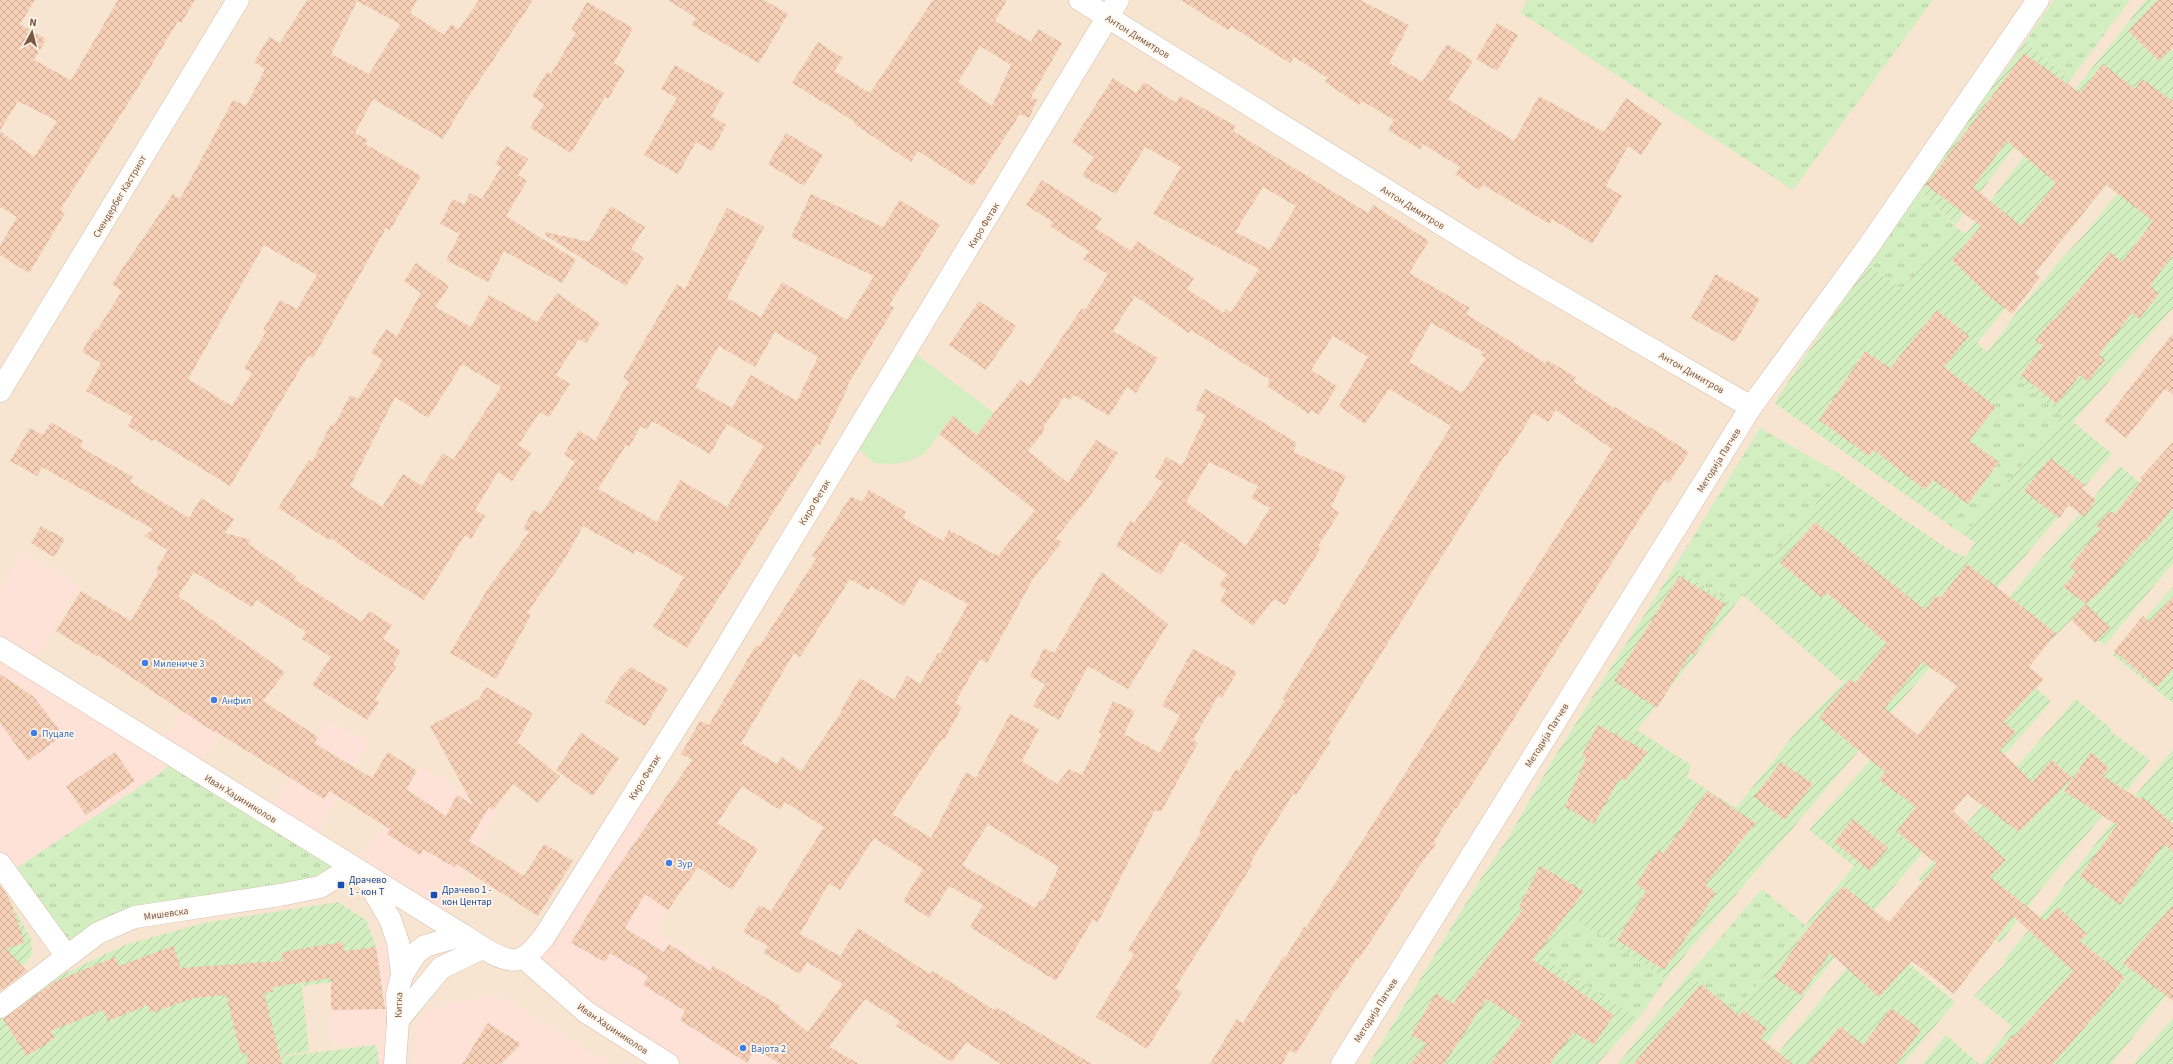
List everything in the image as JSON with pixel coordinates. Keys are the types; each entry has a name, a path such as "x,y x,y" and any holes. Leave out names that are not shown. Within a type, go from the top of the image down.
{"street":[{"name":"Скендербег Кастриот","path":"0,391 238,0"},
{"name":"Антон Димитров","path":"1080,0 1112,9 1517,271 1751,407"},
{"name":"Методија Патчев","path":"1342,1064 1751,407 1868,247 2038,0"},
{"name":"Киро Фетак","path":"524,958 544,938 706,680 1112,9"},
{"name":"Иван Хаџиниколов","path":"0,648 482,948"},
{"path":"0,864 66,956"},
{"path":"358,871 390,919 398,942 402,975"},
{"name":"Мишевска","path":"0,1007 98,933 135,917 280,895 320,886 358,871"},
{"name":"Китка","path":"395,1064 398,1020 397,994 402,975 416,953 425,946 463,936"},
{"path":"398,1020 441,968 482,948 498,957 511,960 524,958"},
{"name":"Иван Хаџиниколов","path":"524,958 586,1012 668,1064"}],"shaded area":[{"path":"0,0 2173,0 2173,1064 0,1064"},
{"path":"22,551 79,586 31,667 159,747 183,709 220,734 195,769 177,758 159,774 7,874 0,864 0,591"},
{"path":"329,721 369,740 326,817 317,846 266,814"},
{"path":"421,766 497,812 440,921 352,867 383,825"},
{"path":"637,790 714,844 655,930 792,1013 798,1024 829,1047 817,1064 668,1064 524,958"},
{"path":"398,942 395,1064 379,1064 376,1045 331,1045 331,982 347,951"},
{"path":"498,995 611,1064 414,1064 416,1029 421,1018 430,1009 450,1003"}],"green space":[{"path":"1527,0 1933,0 1793,190 1521,13"},
{"path":"2054,0 2130,0 2070,80 2025,42"},
{"path":"2146,0 2173,0 2169,47 2173,51 2173,104 1977,343 1987,352 2009,322 2058,263 2085,234 2173,124 2173,308 2073,422 2112,454 1697,940 1666,979 1574,918 1544,958 1638,1019 1597,1064 1369,1064 1480,880 1510,835 1554,758 1674,568 1735,605 1637,730 1691,765 1687,777 1736,808 1797,731 1847,679 1841,681 1743,595 1840,474 1900,517 1950,550 1965,557 1975,543 1964,535 2063,416 2015,376 1964,434 1997,461 1946,523 1774,403 1867,265 1902,289 1956,227 1966,234 2057,112"},
{"path":"2025,42 2070,80 2020,140 1955,225 1919,189"},
{"path":"1919,189 1956,227 1902,289 1867,265"},
{"path":"908,348 994,413 977,435 953,416 924,454 906,462 892,464 874,463 851,442"},
{"path":"2014,375 2063,416 1964,535 1946,523 1997,461 1964,434"},
{"path":"1760,428 1840,474 1735,605 1674,568"},
{"path":"2120,466 2173,511 2173,563 2105,645 2071,620 2025,666 1980,631"},
{"path":"2173,587 2173,703 2113,655"},
{"path":"2019,672 2051,702 1991,770 1962,741"},
{"path":"2076,699 2111,729 2110,731 2150,760 2126,792 2098,821 2048,880 2000,943 1962,911 1958,916 1918,879"},
{"path":"1897,730 1949,821 1839,952 1750,1064 1618,1064 1689,974 1735,1011 1854,866 1809,830"},
{"path":"2173,750 2173,987 2111,1064 1982,1064 2012,1026 1974,996 2006,963 2004,960 2049,906 2103,834"},
{"path":"177,758 352,867 320,887 135,917 66,955 7,874 159,774"},
{"path":"1762,889 1805,925 1735,1011 1689,974"},
{"path":"4,891 31,939 32,955 0,991 0,894"},
{"path":"338,902 366,920 376,947 347,951 348,980 302,986 309,1051 271,1058 377,1045 379,1064 0,1064 0,1020 34,988 125,945 204,923"},
{"path":"1574,917 1666,979 1638,1019 1544,958"},
{"path":"1874,935 1955,1002 1903,1064 1769,1064"},
{"path":"2173,1018 2173,1064 2133,1064"},
{"path":"1946,1035 1979,1064 1922,1064"}],"building":[{"path":"0,0 35,0 20,24 46,39 34,60 71,80 118,0 195,0 181,23 178,21 137,89 60,210 65,213 29,273 0,255 0,246 17,217 0,207 0,131 34,157 57,121 18,101 0,130"},
{"path":"307,0 417,0 410,13 444,35 451,24 459,29 479,0 533,0 461,108 443,139 373,99 355,133 368,140 365,144 421,176 390,230 386,228 313,358 308,356 230,486 154,439 152,441 128,426 133,417 86,391 101,363 82,352 95,329 97,330 122,291 112,284 173,194 180,199 233,100 246,106 265,69 254,62 269,37 280,43","holes":["357,1 400,24 369,74 331,54","264,245 317,275 297,309 280,300 263,330 266,332 244,368 252,373 232,406 188,379"]},
{"path":"668,0 764,0 788,14 759,63 691,25 696,18"},
{"path":"933,0 1007,0 995,21 1031,42 1038,29 1062,43 1031,97 1037,100 1029,118 1020,114 973,186 918,151 911,162 854,124 855,122 792,83 818,42 843,58 834,71 870,93","holes":["980,46 1011,65 992,106 958,82"]},
{"path":"1181,0 1360,0 1409,25 1389,63 1422,82 1447,44 1473,61 1448,99 1514,141 1539,96 1604,132 1626,98 1662,123 1641,155 1628,146 1606,186 1622,196 1592,244 1552,219 1550,224 1483,185 1479,190 1455,174 1460,167 1423,144 1420,149 1388,130 1394,120 1362,101 1359,105 1325,82 1328,78 1294,57 1290,63 1231,26 1228,30"},
{"path":"2158,0 2173,0 2173,47 2159,61 2128,31"},
{"path":"587,2 633,28 614,63 625,70 608,99 605,97 571,153 530,128 544,104 532,96 547,72 551,74 576,32 571,30"},
{"path":"1497,23 1518,35 1497,71 1476,59"},
{"path":"2024,53 2080,93 2103,64 2135,89 2142,79 2173,101 2173,255 2150,286 2159,294 2139,319 2132,313 2099,355 2105,360 2088,382 2080,375 2057,404 2021,375 2043,346 2035,340 2053,319 2054,320 2110,252 2122,262 2153,221 2106,185 2035,273 2040,277 2012,314 1982,291 1983,290 1952,260 1981,226 1926,185","holes":["2007,141 2056,183 2021,226 1973,187"]},
{"path":"675,65 724,93 711,116 726,125 712,151 696,142 678,174 644,155 677,98 661,89"},
{"path":"1113,78 1136,93 1144,82 1176,103 1180,96 1236,126 1233,131 1368,213 1373,205 1429,241 1409,273 1470,308 1466,314 1545,363 1547,360 1576,377 1574,382 1614,408 1615,407 1647,427 1648,426 1689,452 1669,483 1664,480 1477,777 1433,843 1436,844 1420,865 1359,959 1357,958 1337,990 1335,990 1296,1054 1290,1050 1282,1064 1210,1064 1237,1019 1243,1023 1283,957 1285,958 1304,927 1306,928 1327,896 1612,449 1556,410 1548,422 1533,413 1506,456 1505,455 1328,739 1331,741 1296,795 1293,794 1250,863 1252,865 1175,988 1182,992 1147,1049 1096,1017 1134,954 1128,950 1201,832 1199,830 1236,769 1239,771 1285,700 1282,699 1451,426 1389,389 1365,424 1339,406 1368,357 1333,336 1311,370 1337,386 1319,415 1311,410 1309,414 1267,386 1270,380 1191,330 1189,333 1135,296 1113,331 1158,358 1136,393 1127,387 1109,416 1074,395 1070,400 1064,397 1043,428 1045,430 1028,451 1068,483 1096,440 1118,453 1089,497 1056,538 1062,542 1033,579 987,663 980,659 955,703 962,707 944,740 942,739 892,814 931,838 966,772 976,778 1010,714 1039,729 1022,761 1057,784 1069,769 1082,775 1102,734 1099,732 1113,701 1135,711 1124,734 1160,753 1180,715 1162,706 1193,649 1237,672 1222,698 1218,696 1193,740 1198,743 1161,812 1155,810 1098,922 1093,919 1056,981 970,927 983,905 949,886 929,918 903,901 923,869 874,838 840,890 829,883 800,934 840,956 858,928 930,974 933,971 994,1010 996,1007 1092,1064 1001,1064 966,1042 952,1062 896,1026 900,1021 865,999 829,1047 859,1064 780,1064 755,1048 747,1063 680,1020 685,1011 643,985 648,976 610,953 605,962 571,943 606,884 692,760 681,754 700,721 709,725 756,645 759,647 816,559 812,556 851,496 862,502 869,490 906,512 903,518 943,541 949,530 998,556 1035,510 939,434 953,416 977,435 1020,380 1029,386 1082,308 1085,310 1108,274 1083,259 1089,251 1050,226 1053,222 1026,205 1042,180 1102,218 1095,228 1131,251 1137,241 1194,278 1187,289 1224,313 1226,309 1231,312 1259,269 1153,214 1181,167 1145,147 1116,194 1082,176 1094,157 1072,142","holes":["1263,187 1296,206 1270,250 1235,232","1431,323 1483,352 1481,355 1486,358 1462,393 1409,362","920,578 968,604 940,654 938,653 920,684 907,676 894,700 860,678 841,710 842,711 801,771 781,757 777,764 741,743 794,653 800,657 850,579 868,590 871,586 904,606","742,786 780,810 785,802 824,827 771,911 759,905 743,932 768,946 763,953 800,974 807,962 843,984 808,1032 779,1009 780,1006 713,966 710,971 669,944 664,952 625,928 645,894 668,910 698,867 732,890 758,849 717,823","988,824 1059,867 1043,901 1040,899 1035,908 962,865"]},
{"path":"786,133 823,155 804,186 768,164"},
{"path":"506,146 528,159 518,175 527,181 506,216 576,260 562,283 504,251 488,282 446,260 460,234 440,224 453,199 464,205 470,193 482,199 501,167 495,164"},
{"path":"811,194 883,227 900,200 940,225 889,305 894,308 847,386 848,387 820,445 817,443 687,648 653,627 684,577 636,550 634,554 583,526 564,560 527,613 531,615 496,679 450,653 487,590 529,532 523,529 533,510 541,514 575,462 564,454 579,430 595,441 629,381 623,378 677,284 685,289 727,208 764,227 727,298 761,317 782,282 847,320 874,276 791,237","holes":["775,332 818,357 797,401 751,375 732,408 695,387 719,346 755,367","652,421 710,454 727,424 764,446 727,507 680,480 657,522 598,489 626,445 629,447 641,426 647,430"]},
{"path":"611,206 645,227 631,249 644,258 626,286 545,235 546,232 589,242"},
{"path":"416,263 449,286 435,307 471,327 489,295 537,322 557,293 600,323 586,343 579,339 556,375 570,384 549,417 540,412 518,445 531,453 512,481 498,472 475,510 485,516 471,539 465,535 424,600 363,562 331,538 329,540 278,508 309,460 312,462 331,424 334,426 350,395 358,399 383,360 371,353 386,329 397,336 421,293 404,281","holes":["462,364 501,387 453,460 443,453 422,486 403,474 382,507 350,486 395,397 428,418"]},
{"path":"1716,274 1760,299 1735,342 1691,318"},
{"path":"979,301 1016,326 986,370 949,345"},
{"path":"1937,310 1969,336 1944,367 1996,407 1969,441 1999,462 1968,504 1933,480 1925,490 1874,450 1869,456 1819,420 1865,351 1890,368"},
{"path":"2173,333 2173,395 2165,389 2126,438 2104,421"},
{"path":"1205,389 1297,443 1293,452 1346,476 1331,507 1339,513 1318,546 1321,548 1285,605 1274,599 1253,626 1220,601 1226,590 1219,585 1227,574 1181,541 1161,575 1116,546 1130,521 1134,523 1163,482 1155,477 1166,457 1182,466 1206,415 1195,410","holes":["1209,462 1258,486 1251,498 1270,508 1246,546 1186,502"]},
{"path":"51,422 83,441 80,447 133,477 130,482 189,518 201,498 234,519 225,533 251,540 248,544 296,576 294,579 362,622 369,611 392,625 383,639 401,651 393,664 396,667 375,699 379,702 367,720 312,685 331,657 302,639 306,632 256,600 252,607 194,572 178,596 285,672 263,701 318,737 314,743 372,778 388,752 417,771 406,789 446,816 457,795 473,805 430,726 479,699 486,687 533,713 517,742 560,776 538,803 513,784 493,810 489,807 469,841 524,876 544,844 573,861 538,916 456,864 454,867 423,849 420,855 387,834 390,829 329,791 324,799 215,731 214,732 98,655 97,656 56,631 81,591 131,621 159,572 156,569 168,550 144,536 153,529 42,467 37,476 10,461 30,428 43,435"},
{"path":"2173,442 2173,508 2100,592 2086,604 2063,587 2076,572 2070,566 2100,529 2096,526 2110,511 2115,514 2142,480 2140,478"},
{"path":"2050,458 2085,485 2082,489 2096,500 2085,517 2069,505 2059,518 2024,491"},
{"path":"1815,522 1925,610 1936,595 1940,598 1967,564 2056,633 2029,667 2044,679 2004,722 2016,732 2000,750 2032,782 2052,760 2072,778 2019,832 1967,794 1953,811 2006,860 1990,877 2045,921 2058,907 2087,934 2080,941 2125,977 2053,1064 1990,1064 2012,1035 2014,1037 2073,971 2013,916 1954,994 1912,961 1879,997 1830,953 1801,996 1774,977 1803,935 1843,886 1889,922 1937,864 1896,831 1916,807 1879,780 1885,772 1819,718 1850,679 1855,683 1887,643 1827,593 1822,598 1780,563","holes":["1922,662 1957,686 1918,735 1885,708"]},
{"path":"41,526 65,539 54,557 31,543"},
{"path":"1102,572 1168,624 1128,689 1088,666 1059,720 1033,706 1045,684 1030,676 1044,648 1054,653"},
{"path":"1679,576 1725,604 1694,655 1691,653 1657,708 1614,681"},
{"path":"2173,596 2173,669 2157,687 2114,651 2143,616 2150,622"},
{"path":"2086,604 2110,627 2095,643 2071,620"},
{"path":"631,667 668,689 645,726 605,702 621,676"},
{"path":"0,674 34,697 63,735 28,761 0,723"},
{"path":"1598,725 1648,752 1625,781 1620,778 1594,824 1565,807 1586,758 1582,755"},
{"path":"581,733 619,758 593,796 556,770"},
{"path":"115,752 135,781 86,815 66,786"},
{"path":"2091,752 2109,768 2103,776 2139,799 2142,797 2173,824 2173,852 2164,844 2120,905 2080,876 2117,825 2064,791"},
{"path":"1781,762 1813,784 1785,820 1754,797"},
{"path":"1707,791 1756,823 1705,885 1716,893 1664,970 1617,940 1646,891 1636,884 1658,850 1663,854"},
{"path":"1853,819 1888,848 1870,871 1834,842"},
{"path":"1540,866 1584,891 1533,960 1614,1015 1594,1045 1574,1032 1550,1064 1490,1064 1522,1022 1487,999 1444,1064 1410,1064 1427,1044 1411,1035 1436,993 1453,1004 1523,909 1519,907"},
{"path":"0,885 9,898 25,942 6,949 27,971 0,991"},
{"path":"2173,905 2173,1001 2123,963"},
{"path":"342,942 344,951 376,947 385,1009 331,1010 331,978 273,987 273,992 264,993 282,1064 248,1064 247,1052 241,1054 226,995 194,998 151,1013 148,1005 108,1021 103,1010 51,1031 55,1038 27,1056 3,1019 54,982 115,957 119,966 173,946 181,968 283,961 282,952"},
{"path":"1701,984 1739,1016 1743,1010 1767,1029 1760,1038 1793,1064 1633,1064"},
{"path":"1891,1008 1921,1030 1896,1064 1808,1064 1840,1026 1863,1045"},
{"path":"488,1023 521,1044 501,1064 462,1064"}],"place":[{"name":"Милениче 3","path":"145,663"},
{"name":"Анфил","path":"214,700"},
{"name":"Пуцале","path":"34,733"},
{"name":"Зур","path":"669,863"},
{"name":"Драчево 1 - кон T","path":"341,885"},
{"name":"Драчево 1 - кон Центар","path":"434,895"},
{"name":"Вајота 2","path":"743,1048"}]}
